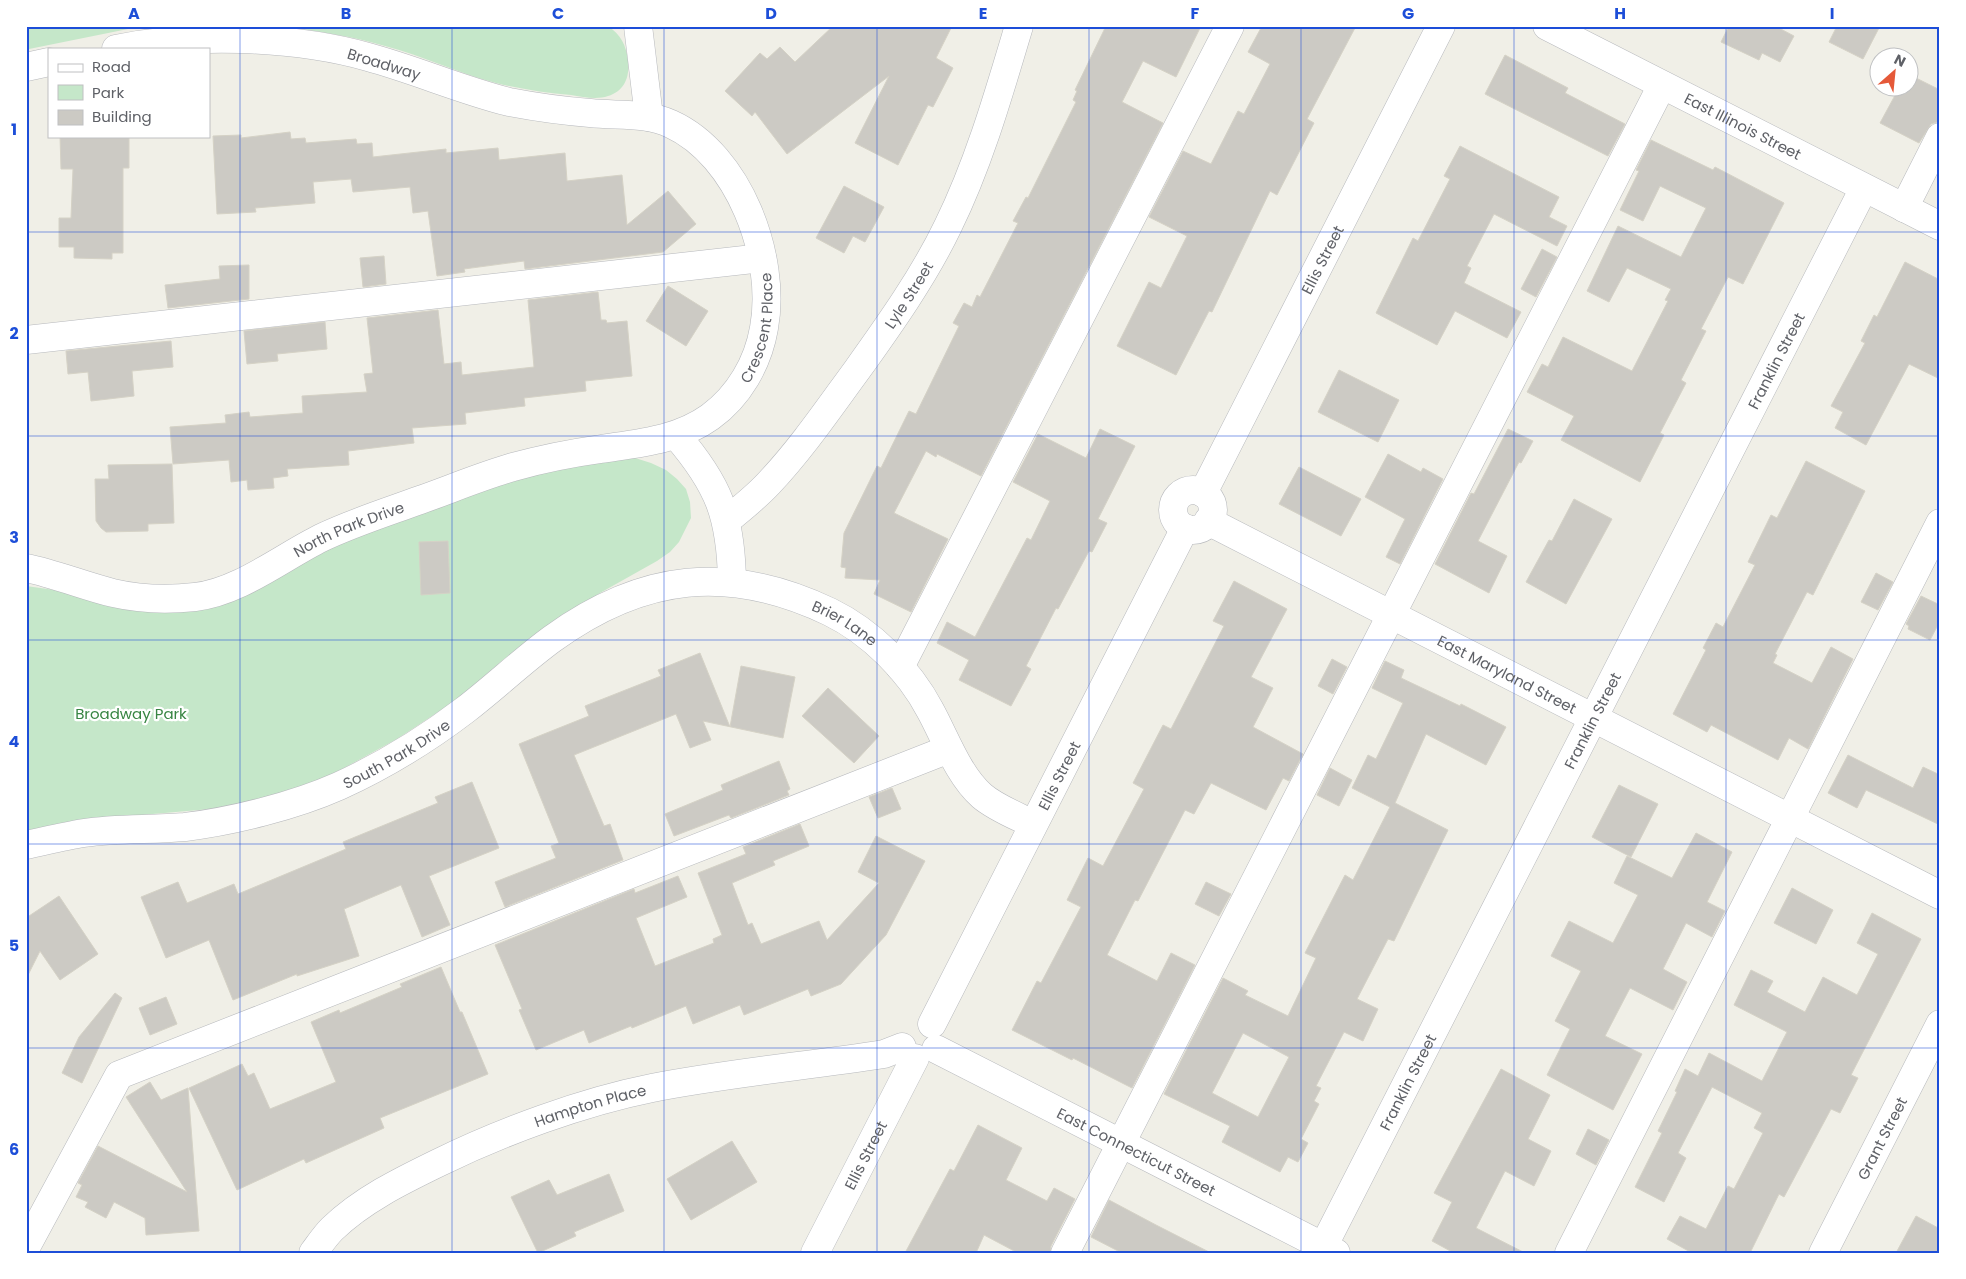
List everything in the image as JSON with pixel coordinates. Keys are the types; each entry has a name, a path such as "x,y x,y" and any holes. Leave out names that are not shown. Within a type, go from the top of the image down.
{"street":[{"path":"638,26 648,117"},
{"name":"Lyle Street","path":"726,520 769,483 814,431 914,285 948,227 962,195 998,95 1019,26"},
{"path":"900,667 1230,26"},
{"name":"Ellis Street","path":"815,1253 1034,824 1197,525 1212,508 1209,498 1203,493 1440,26"},
{"name":"East Illinois Street","path":"1547,26 1940,226"},
{"name":"Broadway","path":"122,48 173,40 252,40 288,43 362,55 400,66 433,79 511,102 587,113 648,117"},
{"path":"26,67 48,62"},
{"path":"1065,1253 1662,85"},
{"name":"Crescent Place","path":"648,117 657,118 680,128 701,144 717,160 740,194 750,214 762,258 766,301 765,326 759,348 751,370 741,386 714,414 676,435"},
{"path":"1904,208 1940,137"},
{"name":"Franklin Street","path":"1326,1251 1594,718 1864,188"},
{"path":"26,340 762,258"},
{"path":"676,435 708,477 726,520 730,543 732,582"},
{"name":"North Park Drive","path":"26,568 116,594 176,598 215,593 233,586 323,537 465,483 511,468 556,457 643,444 676,435"},
{"path":"1569,1253 1940,523"},
{"name":"East Maryland Street","path":"1197,525 1391,614 1940,894"},
{"name":"South Park Drive","path":"26,845 85,833 184,827 209,823 300,801 339,786 417,743 467,709 516,666 555,637 592,614 632,595 669,584 692,581 732,582"},
{"name":"Brier Lane","path":"732,582 772,590 802,599 834,614 858,629 900,667 916,686 949,749 971,783 982,795 1034,824"},
{"path":"26,1247 119,1076 949,749"},
{"name":"Grant Street","path":"1823,1253 1940,1024"},
{"name":"East Connecticut Street","path":"921,1044 1121,1143 1326,1251"},
{"name":"Hampton Place","path":"313,1253 332,1229 363,1204 402,1181 462,1151 586,1105 650,1088 718,1076 884,1054 921,1044"}],"green space":[{"path":"26,26 156,26 128,29 29,49 26,52"},
{"path":"281,26 608,26 620,37 624,45 628,60 628,72 625,82 619,91 604,97 590,98 543,92 482,79 372,42"},
{"name":"Broadway Park","path":"632,457 666,470 686,489 690,502 691,518 679,542 670,552 657,561 600,593 504,659 458,699 397,739 333,774 292,792 222,808 141,815 26,833 26,586 62,591 134,608 359,533 529,472"}],"building":[{"path":"833,26 952,26 936,58 953,68 933,107 928,105 898,165 855,143 889,76 787,154 755,112 752,116 725,91 760,53 767,59 780,47 795,62"},
{"path":"1106,26 1201,26 1176,77 1143,61 1122,102 1163,123 981,476 937,454 936,457 926,451 894,513 948,539 911,612 874,594 880,580 845,578 846,568 841,567 844,533 877,466 881,468 909,411 916,414 959,326 953,323 964,303 972,307 977,295 980,297 1018,223 1013,221 1026,197 1028,198 1076,102 1073,100 1077,91 1075,90"},
{"path":"1262,26 1356,26 1307,119 1314,123 1277,195 1270,191 1212,312 1209,311 1176,375 1117,346 1149,282 1161,288 1187,236 1149,217 1183,151 1211,164 1238,111 1244,114 1270,64 1248,52"},
{"path":"1729,26 1775,26 1794,36 1780,62 1762,53 1759,60 1721,42"},
{"path":"1837,26 1880,26 1863,59 1829,42"},
{"path":"1505,55 1568,88 1565,93 1625,124 1608,156 1485,94"},
{"path":"1918,79 1940,90 1940,121 1931,124 1919,143 1880,123 1894,98 1918,98"},
{"path":"290,132 291,139 305,138 306,143 356,139 357,144 372,143 373,157 446,149 446,153 498,148 499,160 565,153 567,181 622,175 627,225 668,191 696,224 663,252 525,269 524,261 464,269 465,272 437,276 428,211 413,213 410,187 353,192 351,179 313,182 315,203 255,208 256,212 217,214 213,136 241,135 241,138"},
{"path":"60,138 129,138 129,168 123,168 123,253 112,253 112,259 74,258 74,247 59,247 59,218 71,218 73,169 61,169"},
{"path":"1651,140 1713,170 1715,167 1784,203 1743,284 1728,277 1701,329 1706,331 1681,380 1686,383 1660,433 1664,435 1640,482 1561,440 1574,416 1527,392 1542,364 1548,367 1563,337 1632,371 1668,301 1665,300 1671,289 1627,268 1609,302 1587,291 1618,226 1681,257 1706,208 1660,186 1643,221 1620,210 1639,171 1636,170"},
{"path":"1460,146 1559,197 1549,217 1567,226 1557,246 1494,214 1467,266 1471,268 1464,283 1521,312 1507,338 1455,311 1437,345 1376,313 1413,238 1418,241 1450,179 1444,176"},
{"path":"844,186 884,207 865,242 853,236 844,253 816,238"},
{"path":"1542,249 1557,257 1536,297 1521,289"},
{"path":"384,256 386,284 363,287 360,258"},
{"path":"1905,262 1940,280 1940,379 1909,364 1866,445 1835,428 1843,412 1831,406 1865,343 1861,341 1874,315 1877,317"},
{"path":"249,265 249,299 168,308 165,285 220,279 219,266"},
{"path":"668,286 708,311 686,346 646,321"},
{"path":"598,292 601,320 606,320 607,323 627,321 632,376 585,381 586,391 524,398 525,406 465,413 466,424 412,428 414,443 348,451 349,465 287,469 288,476 273,478 274,488 248,490 247,480 231,482 229,460 173,464 170,427 226,423 225,415 249,412 250,417 303,413 302,396 367,392 364,374 373,373 367,318 438,310 444,364 461,362 462,375 534,367 528,300"},
{"path":"325,322 327,349 277,354 278,361 247,364 244,331"},
{"path":"171,341 173,367 132,371 134,396 91,401 88,372 68,374 66,351"},
{"path":"1339,370 1399,400 1378,442 1318,412"},
{"path":"1100,429 1135,446 1098,519 1107,523 1092,552 1089,551 1058,609 1056,608 1026,666 1031,669 1011,706 959,680 969,660 937,643 947,622 975,637 1027,538 1031,540 1050,501 1013,482 1038,434 1086,458"},
{"path":"1508,429 1533,441 1521,463 1519,462 1478,541 1507,556 1489,593 1435,564 1471,493 1474,494"},
{"path":"1388,454 1421,472 1423,468 1443,479 1400,564 1386,557 1405,519 1365,497"},
{"path":"1806,461 1865,491 1813,595 1807,592 1775,654 1777,655 1773,663 1812,683 1831,647 1853,659 1808,749 1789,738 1778,760 1711,725 1707,732 1673,714 1706,650 1703,648 1716,623 1723,627 1755,565 1748,562 1771,515 1777,518"},
{"path":"172,464 174,523 148,524 148,531 106,532 101,528 96,521 95,479 109,479 108,465"},
{"path":"1299,467 1361,499 1341,536 1279,504"},
{"path":"1574,499 1612,519 1566,604 1526,582 1549,540 1552,541"},
{"path":"448,541 450,593 421,595 419,542"},
{"path":"1876,573 1893,582 1878,610 1861,602"},
{"path":"1234,581 1287,609 1251,677 1273,688 1253,727 1303,754 1289,781 1283,778 1266,810 1211,783 1194,814 1185,810 1138,901 1135,900 1107,955 1157,981 1171,953 1195,965 1132,1088 1012,1030 1037,981 1041,983 1081,907 1067,900 1088,858 1103,866 1144,789 1133,783 1163,725 1171,729 1224,626 1213,621"},
{"path":"1921,596 1940,605 1940,621 1930,640 1908,629 1909,626 1906,624"},
{"path":"700,653 730,727 703,721 711,740 690,748 676,714 574,755 604,826 610,824 623,860 505,907 495,882 556,858 551,846 559,843 519,744 589,716 585,706 661,676 658,670"},
{"path":"1332,659 1347,667 1333,694 1318,686"},
{"path":"1385,661 1404,670 1401,678 1460,706 1461,704 1506,727 1486,765 1426,734 1395,803 1448,830 1394,941 1388,939 1357,999 1378,1009 1363,1041 1344,1032 1316,1086 1321,1088 1314,1101 1319,1104 1301,1139 1308,1143 1298,1162 1288,1157 1280,1172 1222,1142 1230,1126 1164,1094 1223,978 1248,991 1245,995 1288,1016 1316,958 1305,953 1345,875 1353,880 1390,807 1352,788 1368,755 1376,759 1403,703 1372,688","holes":["1243,1033 1289,1057 1258,1117 1212,1093"]},
{"path":"741,666 795,677 783,738 730,727"},
{"path":"828,688 879,736 854,763 802,716"},
{"path":"1848,755 1913,788 1923,767 1940,775 1940,825 1866,790 1857,808 1828,793"},
{"path":"779,761 790,789 787,791 789,795 731,818 729,815 674,836 665,814 723,790 721,785"},
{"path":"1330,768 1352,780 1339,806 1317,795"},
{"path":"472,782 499,848 429,876 450,925 422,937 401,885 344,909 359,956 297,976 297,974 233,1000 209,940 166,958 141,897 178,882 187,903 234,884 238,894 346,849 343,842 438,803 435,797"},
{"path":"1619,785 1658,804 1631,857 1592,837"},
{"path":"892,788 901,809 878,818 869,797"},
{"path":"800,824 809,846 773,861 775,865 732,883 748,925 752,923 761,944 819,921 827,940 879,883 858,872 876,836 925,861 886,935 841,984 811,996 808,989 744,1015 740,1005 693,1024 686,1006 589,1043 584,1030 536,1050 519,1010 522,1009 495,945 634,889 635,893 678,876 687,897 636,918 655,966 714,943 713,939 722,935 698,873 746,854 743,847"},
{"path":"1696,833 1732,852 1707,902 1725,911 1712,937 1686,923 1663,969 1687,982 1673,1010 1630,988 1605,1036 1642,1054 1613,1110 1547,1075 1570,1029 1555,1021 1581,971 1551,956 1569,921 1613,943 1638,895 1614,883 1627,856 1672,878"},
{"path":"1206,882 1231,894 1219,916 1195,904"},
{"path":"1792,888 1833,910 1816,944 1774,923"},
{"path":"59,896 98,954 60,980 40,951 26,979 26,918"},
{"path":"1872,913 1921,939 1851,1075 1858,1078 1840,1113 1831,1109 1784,1197 1779,1194 1750,1253 1692,1253 1667,1239 1680,1216 1706,1229 1728,1186 1734,1189 1763,1133 1754,1128 1762,1113 1712,1087 1678,1153 1686,1158 1664,1202 1635,1187 1662,1133 1658,1131 1677,1092 1675,1091 1685,1069 1698,1076 1709,1053 1762,1081 1787,1032 1734,1005 1751,970 1773,981 1767,992 1805,1012 1823,977 1857,995 1878,954 1857,943"},
{"path":"441,967 488,1074 380,1118 384,1128 306,1163 304,1159 237,1190 189,1088 242,1064 248,1076 254,1073 270,1109 336,1082 311,1022 339,1010 340,1013 402,987 400,984"},
{"path":"115,993 122,998 82,1083 62,1073 79,1037"},
{"path":"166,997 177,1024 150,1035 139,1008"},
{"path":"1501,1069 1550,1095 1528,1139 1551,1151 1534,1186 1505,1171 1476,1228 1525,1253 1454,1253 1432,1241 1452,1202 1434,1193"},
{"path":"150,1082 161,1100 188,1088 199,1231 146,1235 145,1218 114,1202 106,1218 85,1207 88,1202 76,1197 82,1185 78,1183 98,1146 187,1192 126,1097"},
{"path":"978,1125 1022,1148 1006,1180 1047,1201 1054,1188 1075,1199 1051,1246 1050,1253 1018,1253 984,1235 976,1253 905,1253 950,1169 954,1171"},
{"path":"1588,1129 1609,1140 1596,1165 1576,1154"},
{"path":"732,1141 757,1182 691,1220 667,1179"},
{"path":"609,1174 624,1211 574,1232 576,1236 538,1253 511,1197 549,1180 557,1195"},
{"path":"1109,1200 1211,1253 1122,1253 1091,1237"},
{"path":"1916,1216 1940,1229 1940,1253 1896,1253"}]}
